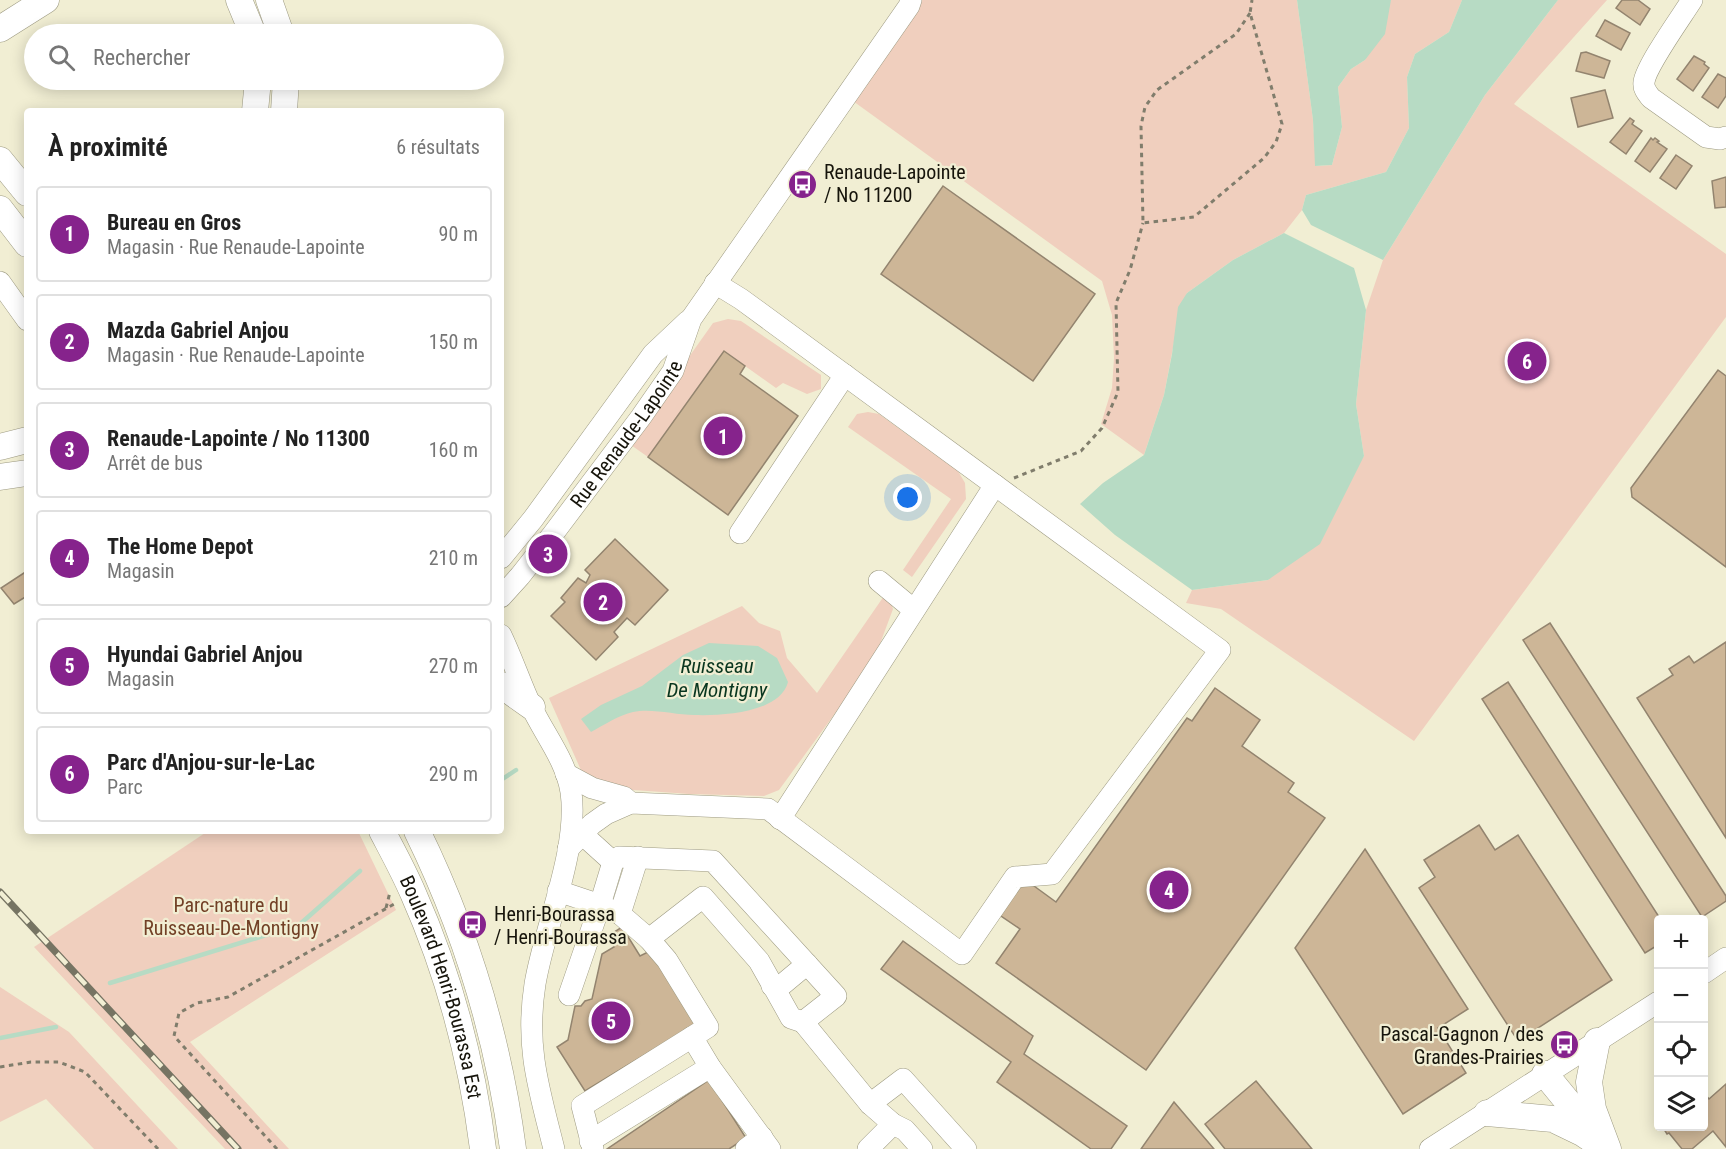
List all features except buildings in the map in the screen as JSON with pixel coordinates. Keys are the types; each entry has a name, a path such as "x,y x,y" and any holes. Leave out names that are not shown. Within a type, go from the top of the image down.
{"main road":[{"path":"0,27 16,0"},
{"path":"0,27 46,0"},
{"path":"239,0 249,24"},
{"path":"269,0 277,24"},
{"path":"255,108 257,90"},
{"path":"284,108 285,90"},
{"path":"0,160 24,189"},
{"path":"0,209 24,239"},
{"path":"0,447 24,441"},
{"path":"0,477 24,473"},
{"path":"504,687 532,707"},
{"name":"Boulevard Henri-Bourassa Est","path":"384,834 413,893 450,995 466,1051 483,1149"},
{"name":"Boulevard Henri-Bourassa Est","path":"418,834 452,906 471,961 496,1052 513,1149"},
{"path":"1597,1041 1589,1082 1593,1109 1607,1149"},
{"path":"1545,1074 1607,1149"},
{"path":"1487,1113 1553,1119 1582,1133 1607,1149"}],"street":[{"name":"Rue Renaude-Lapointe","path":"504,554 533,519 653,354 691,319 911,0"},
{"path":"1692,0 1648,70 1643,84 1651,98 1706,137 1720,139 1726,137"},
{"path":"0,282 24,317"},
{"path":"554,1149 534,1068 531,1027 536,981 558,891 575,842 606,814 631,803 768,809 962,954 1015,877 1052,874 1220,650 741,299 715,283"},
{"name":"Rue Renaude-Lapointe","path":"504,594 553,534 673,371 691,319"},
{"path":"740,533 845,375"},
{"path":"780,819 995,485"},
{"path":"533,519 553,534"},
{"path":"879,581 914,610"},
{"path":"504,641 532,707 550,738 566,774 571,792 572,828 575,842"},
{"path":"504,674 532,707"},
{"path":"566,774 592,788 624,797 631,803"},
{"path":"575,842 613,862"},
{"path":"569,995 613,862 619,857 713,861 836,996 803,1022"},
{"path":"620,914 638,857"},
{"path":"649,939 703,897 719,869"},
{"path":"558,891 620,914 649,939 667,960 708,1027 582,1106 591,1145 710,1067"},
{"path":"703,897 759,961 791,1018 803,1022 870,1104 892,1124 905,1130 922,1149"},
{"path":"1708,970 1726,958"},
{"path":"772,986 783,984 807,964"},
{"path":"1430,1149 1654,1005"},
{"path":"692,1037 759,1145"},
{"path":"870,1104 903,1079 966,1149"},
{"path":"868,1149 892,1124"}],"path":[{"path":"1143,223 1194,217 1264,158 1276,142 1282,124 1250,13 1252,0"},
{"path":"995,485 1081,451 1102,428 1118,392 1116,303 1130,270 1143,223 1141,126 1145,107 1157,90 1236,34 1250,13"},
{"path":"277,1149 174,1036 179,1013 197,1003 228,997 379,911"},
{"path":"0,1067 31,1062 60,1062 85,1072 158,1149"}],"green space":[{"path":"911,0 1297,0 1313,120 1316,166 1332,165 1342,127 1338,87 1351,69 1365,60 1391,0 1462,0 1449,32 1415,54 1407,77 1409,128 1386,172 1306,195 1302,210 1284,233 1233,260 1187,293 1176,332 1164,395 1144,455 1101,424 1112,388 1114,358 1112,315 1102,281 846,96"},
{"path":"1558,0 1607,0 1514,104 1726,254 1726,317 1414,741 1221,609 1186,603 1192,590 1268,580 1364,456 1356,404 1366,310 1383,260 1485,95"},
{"path":"728,319 741,321 821,375 821,389 807,394 783,383 776,388 724,351 648,457 628,443 713,323"},
{"path":"868,412 879,414 958,471 965,483 966,499 912,577 903,570 951,499 848,427 857,414"},
{"path":"884,596 890,601 893,609 874,660 779,790 764,796 689,794 606,788 584,777 549,698 742,606 759,623 780,631 787,658 817,693"},
{"name":"Parc-nature du Ruisseau-De-Montigny","path":"204,834 359,834 396,910 190,1042 289,1149 225,1149 34,947"},
{"path":"0,987 69,1032 178,1149 94,1149 46,1099 0,1122"}],"water":[{"path":"1297,0 1391,0 1385,34 1365,60 1351,69 1338,87 1342,127 1332,165 1315,166 1313,120"},
{"path":"1462,0 1558,0 1485,95 1383,260 1311,225 1302,210 1306,195 1386,172 1409,128 1407,77 1415,54 1449,32"},
{"path":"1284,233 1354,268 1366,310 1356,404 1364,456 1320,544 1268,580 1192,590 1115,535 1080,504 1103,483 1144,455 1164,395 1178,307 1187,293 1233,260"},
{"name":"Ruisseau De Montigny","path":"709,643 758,646 777,658 788,682 783,692 762,706 734,713 694,715 640,711 622,715 591,732 581,719 601,705 642,686 683,655"}],"waterway":[{"name":"Ruisseau De Montigny","path":"504,778 516,770"},
{"name":"Ruisseau De Montigny","path":"110,983 299,925 360,871"},
{"name":"Ruisseau De Montigny","path":"0,1038 56,1027"}],"railway":[{"path":"0,892 238,1149"}],"place":[{"name":"Renaude-Lapointe / No 11200","path":"803,184"},
{"name":"Parc d'Anjou-sur-le-Lac","path":"1527,361"},
{"name":"Bureau en Gros","path":"723,436"},
{"name":"Renaude-Lapointe / No 11300","path":"548,554"},
{"name":"Mazda Gabriel Anjou","path":"603,602"},
{"name":"The Home Depot","path":"1169,890"},
{"name":"Henri-Bourassa / Henri-Bourassa","path":"473,925"},
{"name":"Hyundai Gabriel Anjou","path":"611,1021"},
{"name":"Pascal-Gagnon / des Grandes-Prairies","path":"1565,1045"}]}
